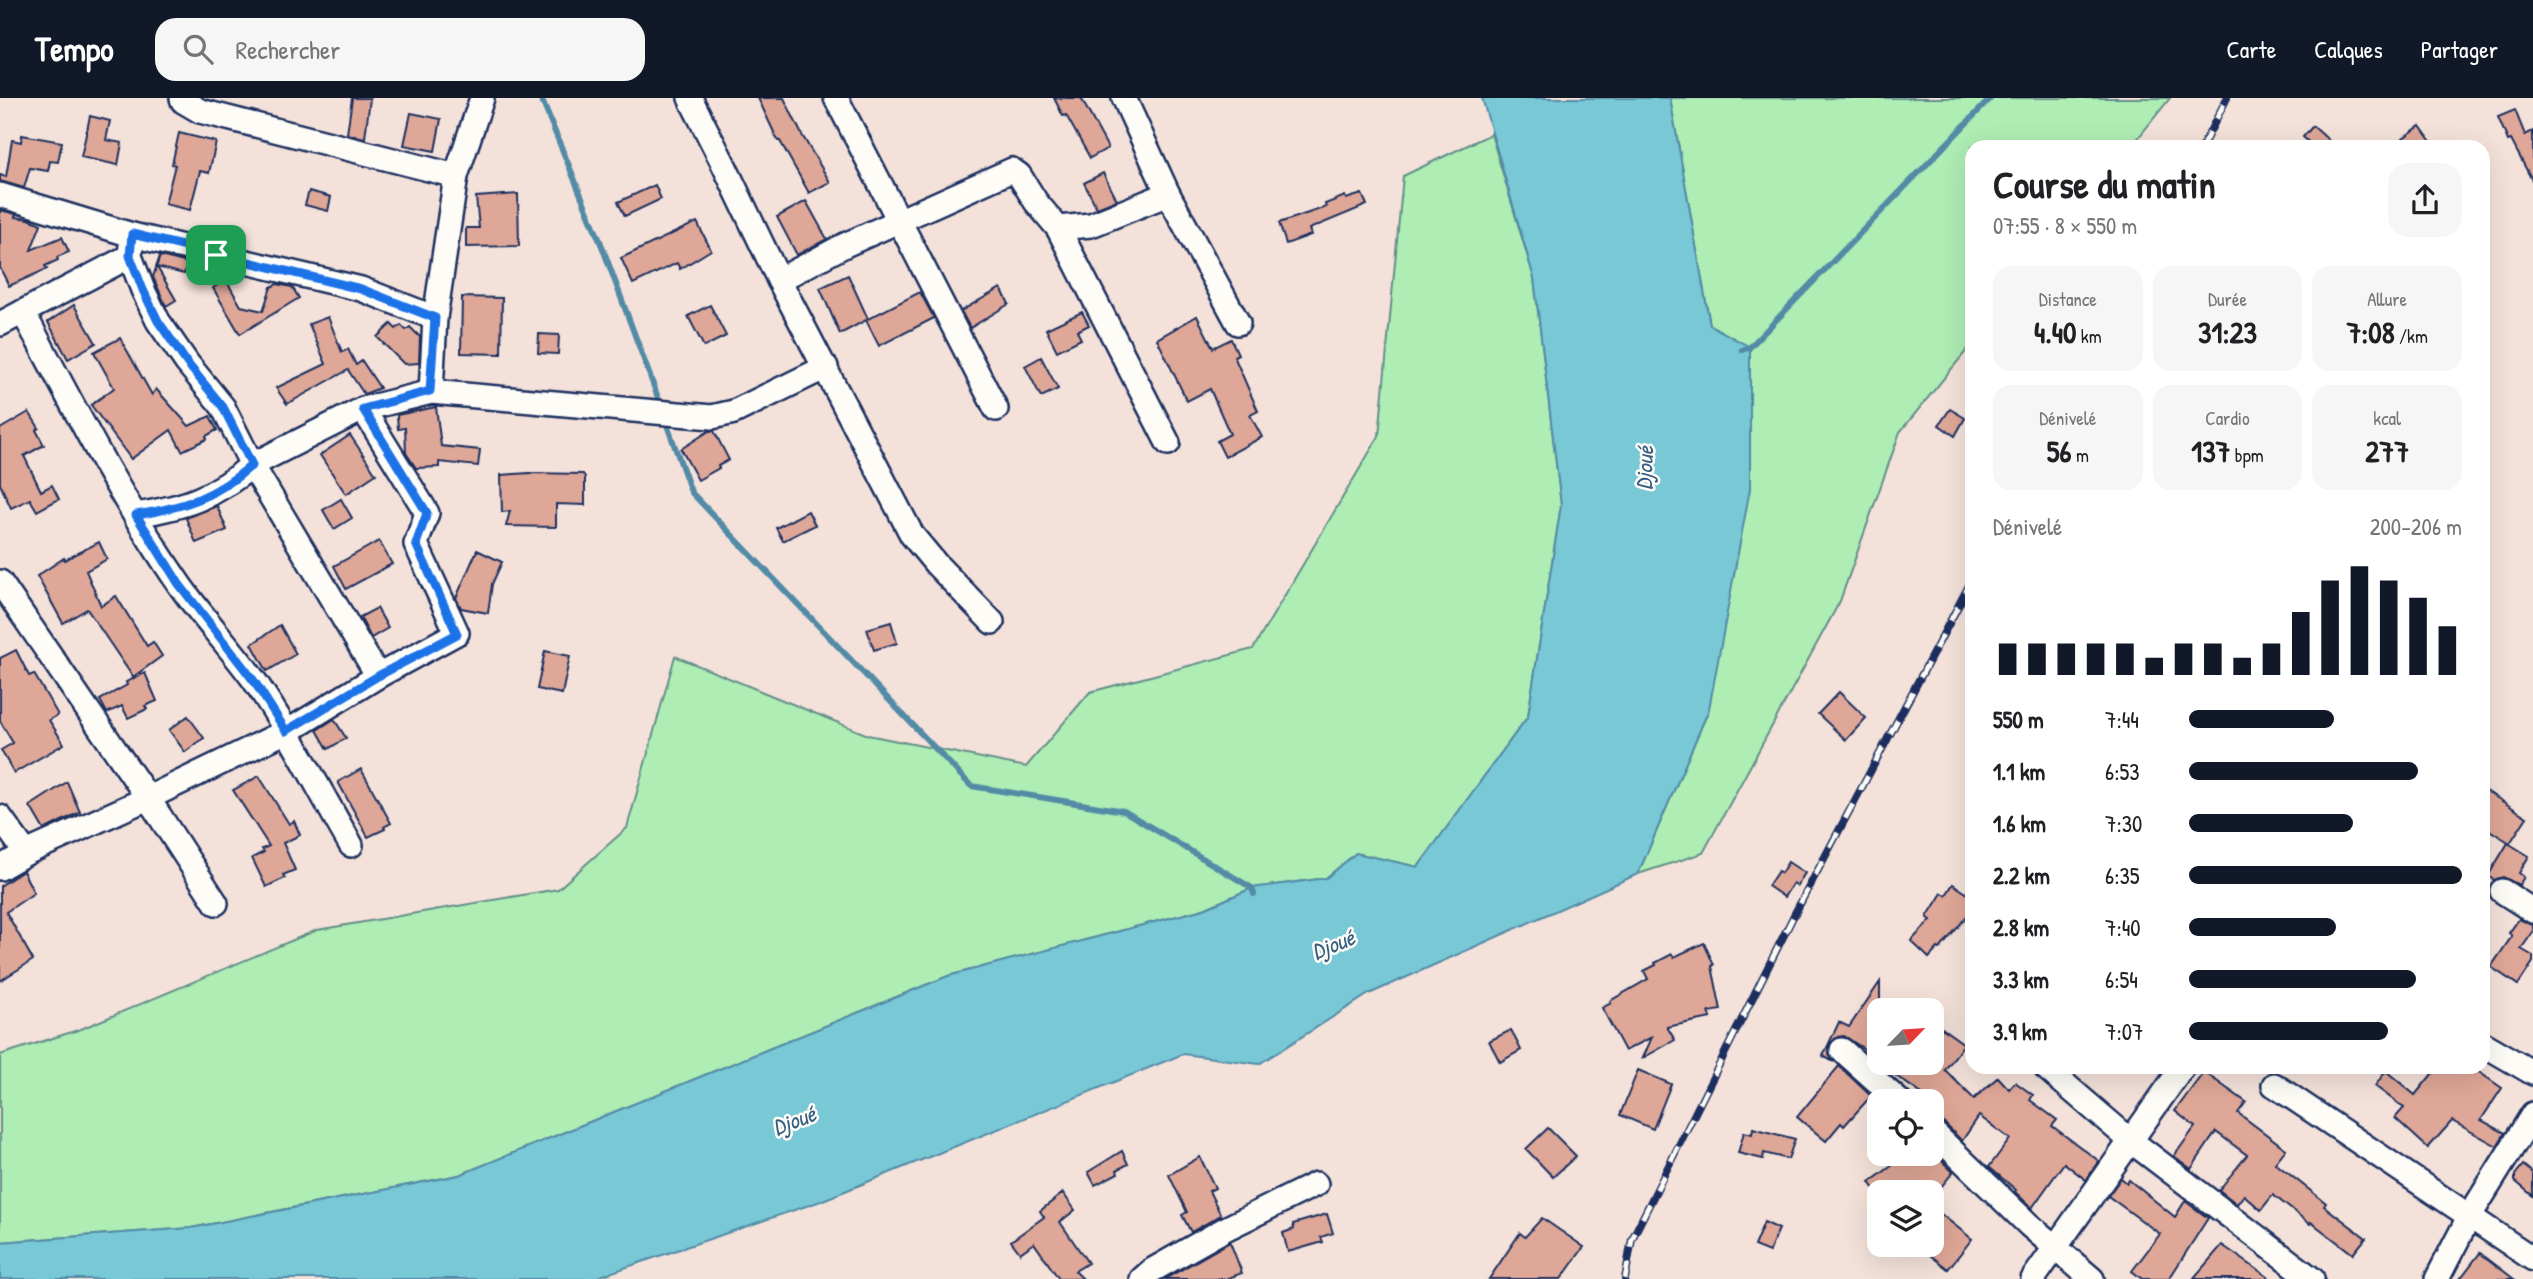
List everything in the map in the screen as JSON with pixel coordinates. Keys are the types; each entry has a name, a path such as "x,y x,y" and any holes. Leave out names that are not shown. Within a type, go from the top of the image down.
{"street":[{"path":"183,98 183,102 200,111 456,176"},
{"path":"430,391 435,318 456,176 482,98"},
{"path":"690,98 779,280 912,536 936,565 992,622"},
{"path":"836,98 996,409"},
{"path":"1124,98 1168,194 1238,323"},
{"path":"779,280 845,245 1012,170 1019,175 1035,202 1058,229 1168,443"},
{"path":"1058,229 1091,225 1168,194"},
{"path":"0,195 131,245 361,289 435,318"},
{"path":"0,324 131,245"},
{"path":"131,245 143,290 158,321 187,363 223,407 252,465 378,676"},
{"path":"23,312 92,442 136,515 179,584 254,681 351,845"},
{"path":"136,515 177,509 200,500 238,478 252,465 363,409 430,391 712,417 734,412 825,367"},
{"path":"0,868 26,853 286,731 378,676 457,634 416,544 427,513 363,409"},
{"path":"0,582 148,798 216,903"},
{"path":"0,817 26,853"},
{"path":"2501,891 2533,911"},
{"path":"2490,1048 2533,1073"},
{"path":"1842,1050 1886,1089"},
{"path":"2053,1074 2131,1141 2312,1279"},
{"path":"2033,1279 2178,1074"},
{"path":"2274,1085 2533,1259"},
{"path":"2437,1279 2469,1217 2533,1114"},
{"path":"1944,1142 2029,1225 2092,1279"},
{"path":"1142,1279 1224,1228 1316,1184"}],"green space":[{"path":"1670,98 2170,98 2137,140 1965,140 1965,353 1900,432 1840,601 1703,853 1638,874 1709,709 1710,325"},
{"path":"1491,134 1534,278 1561,505 1528,716 1418,867 1356,853 1326,878 1252,888 1204,909 948,976 459,1175 191,1228 0,1242 0,1055 81,1029 317,930 558,889 627,828 675,656 868,735 1026,767 1090,692 1253,649 1379,436 1403,176"}],"water":[{"name":"Djoué","path":"1482,98 1670,98 1710,325 1750,347 1750,489 1709,709 1638,874 1369,994 1259,1064 1183,1054 818,1202 592,1279 0,1279 0,1242 191,1228 459,1175 948,976 1204,909 1252,888 1326,878 1356,853 1418,867 1528,716 1561,505 1534,278"}],"building":[{"path":"352,98 370,98 365,138 347,134"},
{"path":"758,98 784,98 830,182 809,193 778,141"},
{"path":"1054,98 1081,98 1108,148 1090,158"},
{"path":"2515,110 2525,135 2533,131 2533,182 2511,140 2508,141 2498,117"},
{"path":"411,113 441,119 435,151 404,145"},
{"path":"90,116 110,121 106,140 122,143 118,165 81,157"},
{"path":"2313,126 2328,140 2306,140 2303,137"},
{"path":"2420,126 2430,140 2404,140 2403,138"},
{"path":"179,133 216,142 209,173 200,171 190,210 165,204 175,165 172,164"},
{"path":"22,135 62,142 58,162 50,161 48,171 30,168 24,188 0,181 0,175 6,177 12,140 21,142"},
{"path":"1103,173 1117,200 1097,208 1084,183"},
{"path":"655,185 661,199 625,216 618,202"},
{"path":"309,191 331,197 328,211 305,205"},
{"path":"518,194 519,246 466,247 466,228 479,228 476,197"},
{"path":"1362,194 1367,205 1309,229 1311,235 1286,244 1279,223 1326,207 1325,204 1345,196 1346,199"},
{"path":"806,201 827,239 797,255 777,217"},
{"path":"0,210 41,224 31,250 62,237 69,252 45,266 47,269 9,286 0,268"},
{"path":"697,222 711,250 680,269 677,263 633,284 621,258"},
{"path":"160,256 188,263 184,274 157,267 176,300 166,306 153,277"},
{"path":"848,275 868,319 920,292 934,318 879,346 866,320 840,334 820,288"},
{"path":"226,280 241,306 263,311 271,287 277,284 292,287 299,298 240,334 213,288"},
{"path":"1001,288 1009,304 970,328 961,311"},
{"path":"462,297 502,298 501,354 461,353"},
{"path":"74,305 96,343 68,359 48,322"},
{"path":"710,305 726,336 704,347 688,316"},
{"path":"1082,312 1089,325 1077,331 1081,339 1057,351 1046,329"},
{"path":"1197,316 1213,348 1231,339 1238,354 1234,356 1258,411 1250,415 1262,437 1225,457 1217,441 1230,434 1210,389 1187,401 1157,339"},
{"path":"328,317 342,352 348,349 356,365 362,361 380,388 364,394 348,370 287,404 276,388 326,364 309,324"},
{"path":"391,324 396,329 401,325 406,330 410,327 420,337 419,363 404,364 377,337"},
{"path":"539,334 559,335 558,354 538,353"},
{"path":"120,338 152,395 156,389 189,426 210,416 217,430 206,436 207,439 182,451 171,430 131,459 91,405 114,388 94,352"},
{"path":"1041,357 1058,389 1041,397 1025,366"},
{"path":"436,407 441,446 480,450 478,466 439,462 439,467 416,468 406,453 405,428 398,429 397,415"},
{"path":"1950,409 1965,418 1955,436 1939,425"},
{"path":"29,412 39,428 36,430 44,445 24,456 41,491 52,485 59,499 37,511 30,499 11,508 0,484 0,429"},
{"path":"709,431 714,431 729,460 698,480 681,449"},
{"path":"350,435 376,474 346,494 320,455"},
{"path":"583,474 585,505 556,504 556,527 506,526 510,511 502,512 501,475"},
{"path":"341,499 352,518 334,529 323,510"},
{"path":"217,506 227,530 196,543 186,518"},
{"path":"808,511 815,525 783,541 776,528"},
{"path":"379,541 392,564 346,589 334,566"},
{"path":"99,542 107,559 86,571 101,606 116,596 147,646 153,642 162,656 133,677 87,609 63,623 37,576 64,558 65,560"},
{"path":"477,550 502,562 492,584 488,613 461,608 456,598"},
{"path":"377,608 388,628 371,638 360,617"},
{"path":"891,622 897,643 874,650 867,629"},
{"path":"280,625 296,654 267,671 252,644"},
{"path":"16,650 29,676 34,674 58,715 49,720 64,744 14,773 1,750 13,743 0,721 0,658"},
{"path":"545,651 570,656 562,694 537,689"},
{"path":"145,673 157,701 128,718 122,706 107,713 100,700"},
{"path":"1839,692 1866,718 1846,740 1818,714"},
{"path":"188,716 204,738 185,752 169,730"},
{"path":"334,719 346,738 328,749 317,730"},
{"path":"361,769 391,823 368,837 338,782"},
{"path":"259,776 289,824 294,821 300,835 283,843 295,870 266,887 252,858 269,846 233,790"},
{"path":"67,782 80,812 44,830 30,806"},
{"path":"2490,793 2527,817 2510,843 2490,830"},
{"path":"2508,843 2529,856 2519,873 2524,877 2519,885 2503,877 2494,880 2490,877 2490,873"},
{"path":"1788,862 1805,873 1797,886 1793,883 1784,897 1768,886"},
{"path":"23,871 34,893 6,912 33,960 0,981 0,886"},
{"path":"1953,884 1965,892 1965,919 1929,958 1911,941 1931,920 1927,917 1942,893 1946,895"},
{"path":"2519,919 2533,925 2533,932 2521,949 2533,956 2533,962 2518,985 2491,967 2512,936 2509,933"},
{"path":"1704,943 1714,965 1712,966 1721,1010 1709,1012 1711,1018 1667,1027 1675,1040 1643,1058 1652,1037 1625,1051 1602,1008 1648,979 1644,971 1656,965 1655,963"},
{"path":"1880,982 1880,998 1869,998"},
{"path":"1867,1001 1867,1051 1844,1036 1837,1037 1829,1046 1829,1055 1834,1062 1823,1056 1839,1022 1849,1027"},
{"path":"1944,1029 1964,1044 1945,1070 1974,1099 1998,1077 2009,1089 2015,1082 2033,1095 2030,1100 2057,1120 2052,1126 2099,1161 2086,1180 2064,1163 2032,1208 1989,1167 2010,1139 1979,1116 1962,1141 1944,1123 1944,1089 1915,1089 1896,1076 1944,1075"},
{"path":"1511,1030 1521,1050 1500,1062 1489,1041"},
{"path":"1839,1066 1867,1092 1867,1100 1844,1126 1841,1123 1826,1141 1797,1117"},
{"path":"1638,1070 1671,1084 1653,1129 1620,1115"},
{"path":"2203,1074 2207,1074 2246,1102 2238,1113 2286,1149 2275,1163 2366,1238 2353,1254 2273,1195 2261,1210 2244,1195 2237,1204 2219,1190 2247,1155 2216,1132 2191,1169 2174,1156 2195,1127 2175,1111"},
{"path":"2384,1074 2390,1074 2415,1095 2432,1074 2482,1074 2502,1088 2481,1120 2505,1133 2497,1146 2452,1121 2428,1148 2395,1118 2404,1108 2375,1086"},
{"path":"1548,1128 1576,1156 1553,1177 1526,1149"},
{"path":"1753,1128 1795,1139 1788,1159 1764,1153 1763,1159 1738,1153 1744,1132 1752,1134"},
{"path":"1122,1151 1128,1164 1117,1170 1118,1173 1095,1185 1088,1172"},
{"path":"1200,1157 1215,1188 1209,1191 1221,1215 1191,1232 1182,1215 1187,1212 1169,1175"},
{"path":"1944,1163 1953,1172 1944,1183 1944,1180 1873,1180 1892,1166 1944,1166"},
{"path":"2523,1165 2533,1173 2533,1196 2515,1181 2515,1175"},
{"path":"2121,1178 2127,1183 2129,1180 2175,1217 2185,1201 2208,1218 2169,1279 2142,1279 2132,1271 2160,1234 2108,1196"},
{"path":"1063,1193 1075,1210 1060,1222 1088,1263 1075,1271 1083,1279 1059,1279 1034,1243 1020,1253 1011,1241 1044,1217 1040,1211"},
{"path":"1327,1214 1333,1233 1321,1237 1323,1242 1288,1252 1283,1233 1294,1229 1293,1224"},
{"path":"1944,1217 1972,1239 1948,1269 1933,1257 1944,1257"},
{"path":"1542,1218 1584,1247 1561,1279 1489,1279 1520,1233 1525,1237"},
{"path":"1764,1222 1779,1229 1769,1252 1754,1246"},
{"path":"1230,1242 1242,1273 1226,1279 1165,1279"},
{"path":"2222,1245 2271,1279 2193,1279"},
{"path":"2480,1253 2514,1279 2460,1279"}],"waterway":[{"path":"541,98 602,246 661,406"},
{"path":"1742,350 1750,347 1991,98"},
{"path":"665,419 691,492 971,786 1124,811 1252,888 1254,894"}],"railway":[{"path":"2206,140 2227,98"},
{"path":"1625,1279 1632,1239 1793,917 1965,593"}],"route":[{"path":"132,234 216,255 361,289 435,318 430,391 363,409 427,513 416,544 457,634 378,676 286,731 254,681 179,584 136,515 177,509 200,500 238,478 252,465 223,407 187,363 158,321 130,256 132,234"}]}
